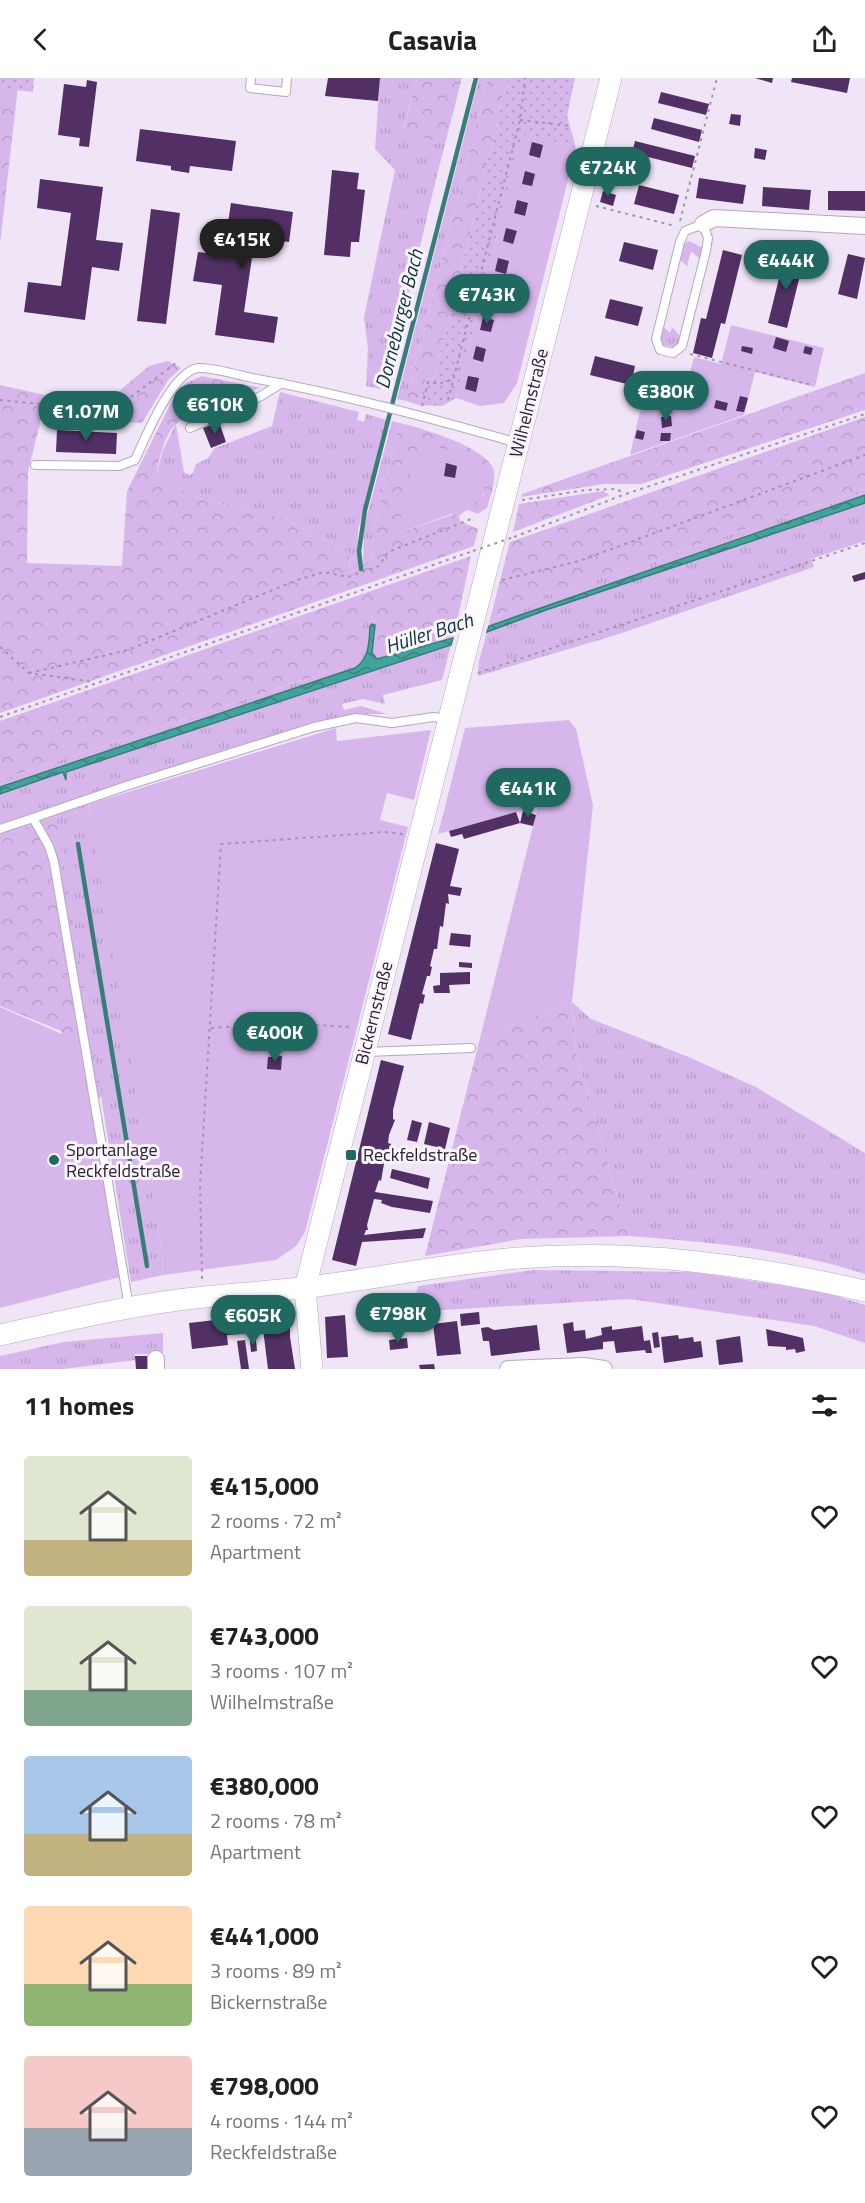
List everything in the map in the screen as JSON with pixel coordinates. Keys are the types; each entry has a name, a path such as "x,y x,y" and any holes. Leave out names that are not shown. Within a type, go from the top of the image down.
{"street":[{"name":"Wilhelmstraße","path":"461,669 611,78"},
{"path":"703,224 714,218 865,226"},
{"name":"Bickernstraße","path":"312,1369 305,1287 461,669"},
{"path":"0,1335 129,1308 203,1297 305,1287 467,1263 572,1256 687,1259 783,1272 865,1291"},
{"path":"508,1369 584,1366 604,1369"}],"lane":[{"path":"251,78 250,88 286,92 287,78"},
{"path":"703,224 708,238 706,251 679,351 673,353 660,350 656,339 680,242 686,231 703,224"},
{"path":"35,465 119,466 135,460 155,416 183,376 198,368 282,383 369,403 518,444"},
{"path":"190,428 261,396 282,383"},
{"path":"0,829 126,786 314,727 356,718 392,723 433,717 448,720"},
{"path":"33,818 49,846 54,862 129,1308"},
{"path":"364,1052 471,1048"}],"path":[{"path":"448,400 520,120 525,78"},
{"path":"580,201 679,227 717,78"},
{"path":"520,120 571,126"},
{"path":"679,351 812,385"},
{"path":"0,400 101,410 119,406 176,363 198,368"},
{"path":"418,416 428,382 438,384 454,379"},
{"path":"0,717 512,538 623,495 865,414"},
{"path":"484,581 503,580 579,561 865,455"},
{"path":"505,497 517,500 586,490 618,489 623,495"},
{"path":"29,673 128,651 297,580 324,572 348,577 379,566 388,552 471,519"},
{"path":"461,669 865,543"},
{"path":"0,647 29,673 97,683"},
{"path":"203,1297 200,1184 221,844 384,832 418,835"},
{"path":"210,1029 281,1023 344,1026 370,1030"}],"green space":[{"path":"0,78 19,78 0,244"},
{"path":"0,78 34,78 33,92 0,88"},
{"path":"380,78 417,78 403,129 445,144 408,298 380,389 366,386 368,349 364,317 395,170 375,149"},
{"path":"417,78 462,78 445,144 403,130"},
{"path":"479,78 488,78 406,401 397,399"},
{"path":"488,78 508,78 434,380 426,378 419,405 406,401"},
{"path":"508,78 575,78 567,116 576,148 522,135 456,398 442,406 419,405 426,378 434,380"},
{"path":"522,134 576,148 517,383 504,403 480,406 456,398"},
{"path":"689,241 703,248 700,259 691,251 687,266 679,259 684,244"},
{"path":"731,325 824,348 815,387 755,372 744,415 630,455 640,411 684,398 694,357 721,364"},
{"path":"663,326 670,333 672,327 681,337 678,345 673,347 662,345 659,338"},
{"path":"168,361 181,368 168,380 142,423 41,419 28,472 27,563 122,566 127,491 175,395 186,383 202,376 261,388 229,397 192,413 176,424 165,441 156,476 199,499 284,518 349,553 350,572 371,564 373,531 400,423 438,434 481,454 490,463 494,475 487,508 478,514 465,509 484,496 479,463 454,451 397,534 454,514 459,516 460,521 478,529 474,546 0,713 0,385 45,395 106,402 149,366"},
{"path":"865,373 865,410 641,484 604,484 521,497 522,494"},
{"path":"280,392 359,412 357,420 364,422 366,414 387,420 358,530 358,569 350,572 349,553 284,518 199,499 156,476 163,450 176,424 184,472 189,475 193,473 196,464 208,458 215,448 272,426"},
{"path":"865,417 865,489 550,595 490,619 510,542"},
{"path":"392,421 400,423 373,531 371,564 363,567 364,527"},
{"path":"418,444 457,452 476,460 486,473 483,497 459,516 451,514 397,534"},
{"path":"865,489 865,495 489,626 490,619 550,595"},
{"path":"603,491 610,495 513,532 519,504"},
{"path":"865,503 865,541 811,559 814,567 616,635 478,676 479,661 487,632"},
{"path":"471,556 455,631 377,655 378,619 360,625 356,649 351,659 342,667 0,780 0,721"},
{"path":"379,619 378,654 455,631 453,638 377,659 372,653 375,626 370,626 366,654 355,668 0,787 0,780 342,667 360,625"},
{"path":"451,645 442,680 383,695 385,704 363,699 342,704 344,710 361,706 387,714 359,714 322,721 86,795 95,831 162,1253 163,1275 131,1282 56,816 0,836 0,794 64,772 68,779 66,772"},
{"path":"569,720 576,729 593,805 572,1002 480,1038 538,806 438,834 465,728"},
{"path":"336,728 337,741 431,730 414,800 387,793 380,820 408,827 305,1232 296,1246 276,1260 163,1275 162,1253 89,804"},
{"path":"56,816 102,1097 91,1099 61,1031 0,1006 0,836"},
{"path":"572,1002 591,1019 686,1056 756,1087 865,1153 865,1274 807,1258 748,1248 629,1236 576,1053"},
{"path":"572,1002 576,1053 629,1236 521,1239 425,1256 480,1038"},
{"name":"Sportanlage Reckfeldstraße","path":"0,1007 87,1045 128,1275 0,1308"},
{"path":"534,1270 696,1272 823,1292 865,1305 865,1343 814,1326 630,1299 411,1312 418,1286"},
{"path":"163,1333 163,1354 135,1354 135,1360 63,1369 0,1369 0,1356 64,1342"}],"water":[{"path":"865,495 865,503 487,632 489,626"},
{"path":"372,624 375,625 372,653 377,659 453,638 451,645 66,772 66,780 63,772 0,794 0,787 355,668 366,654"}],"building":[{"path":"328,78 380,78 378,101 325,96"},
{"path":"755,78 773,78 772,83"},
{"path":"792,78 850,78 847,93 791,82"},
{"path":"87,80 97,82 89,147 79,146 80,138 58,135 64,84 86,87"},
{"path":"661,92 709,104 706,115 658,103"},
{"path":"731,114 741,115 740,126 729,124"},
{"path":"654,118 702,130 699,142 651,129"},
{"path":"140,129 236,141 232,171 190,166 189,173 171,170 171,166 136,161"},
{"path":"635,141 695,156 692,168 632,153"},
{"path":"532,142 543,145 540,158 529,155"},
{"path":"755,148 767,150 765,160 754,158"},
{"path":"332,170 359,173 357,189 365,190 359,242 351,242 350,257 324,255"},
{"path":"525,171 535,174 532,186 522,184"},
{"path":"699,178 746,185 743,204 696,198"},
{"path":"40,179 103,187 96,240 123,243 119,271 92,267 85,320 24,312 28,282 61,286 71,213 37,208"},
{"path":"639,185 679,195 674,214 634,204"},
{"path":"763,187 811,190 809,210 762,206"},
{"path":"603,191 616,195 613,206 600,202"},
{"path":"828,191 865,191 865,211 828,210"},
{"path":"517,200 528,203 525,216 514,213"},
{"path":"231,203 293,212 289,242 255,237 244,312 278,317 274,343 215,335 222,285 193,281 198,252 223,255"},
{"path":"151,209 180,213 166,324 137,321"},
{"path":"506,228 517,231 513,244 503,241"},
{"path":"624,242 658,250 653,270 619,261"},
{"path":"723,250 742,255 725,324 721,323 712,358 693,353 701,318 706,319"},
{"path":"785,254 804,259 787,328 768,323"},
{"path":"848,254 865,258 857,299 838,294"},
{"path":"498,258 509,261 506,274 495,271"},
{"path":"491,288 502,290 499,303 488,300"},
{"path":"610,299 643,307 638,326 605,318"},
{"path":"483,317 494,320 491,332 480,330"},
{"path":"776,337 789,341 786,352 773,348"},
{"path":"476,346 486,349 483,362 473,359"},
{"path":"742,346 753,348 752,354 741,351"},
{"path":"805,346 813,348 811,355 803,353"},
{"path":"595,356 635,366 631,385 590,375"},
{"path":"468,376 479,378 476,392 465,389"},
{"path":"689,381 700,384 696,397 686,395"},
{"path":"238,393 240,399 226,405 223,400"},
{"path":"740,396 748,398 744,412 736,411"},
{"path":"716,400 728,403 726,411 714,408"},
{"path":"671,416 672,426 662,428 661,417"},
{"path":"219,422 226,442 211,448 203,428"},
{"path":"57,430 117,433 116,454 56,452"},
{"path":"637,430 645,432 643,440 635,438"},
{"path":"661,433 671,433 670,441 660,441"},
{"path":"446,463 457,466 455,478 444,476"},
{"path":"865,572 865,579 854,582 852,576"},
{"path":"523,811 536,815 533,826 520,823"},
{"path":"516,812 520,823 464,839 462,834 451,837 449,831"},
{"path":"436,843 459,849 450,886 462,888 460,896 448,894 449,904 446,903 443,927 440,926 437,949 434,949 430,976 427,976 422,994 425,995 423,1004 420,1003 411,1040 388,1034"},
{"path":"451,933 471,935 470,947 449,945"},
{"path":"459,962 472,963 472,968 459,967"},
{"path":"470,972 470,984 449,985 450,993 434,993 433,986 440,985 440,973"},
{"path":"282,1056 281,1070 267,1069 268,1057"},
{"path":"381,1060 404,1066 393,1110 395,1120 388,1143 391,1144 389,1152 386,1152 381,1181 379,1180 375,1192 433,1201 430,1213 392,1207 381,1203 382,1200 374,1199 367,1225 368,1230 364,1235 426,1228 423,1238 362,1242 356,1266 332,1260"},
{"path":"412,1120 422,1123 417,1142 407,1140"},
{"path":"429,1122 450,1128 445,1149 424,1144"},
{"path":"392,1169 430,1178 428,1189 390,1178"},
{"path":"409,1303 411,1316 386,1319 385,1307"},
{"path":"241,1311 290,1311 290,1337 295,1369 268,1369 263,1329 242,1330 242,1334 227,1335 228,1345 192,1349 189,1323 224,1319 225,1315"},
{"path":"479,1312 480,1324 461,1326 460,1314"},
{"path":"345,1315 348,1357 327,1358 325,1317"},
{"path":"457,1321 461,1354 437,1356 433,1324"},
{"path":"573,1322 574,1331 585,1330 586,1339 602,1335 601,1328 612,1326 612,1330 642,1326 644,1341 650,1340 652,1353 646,1353 645,1350 616,1353 614,1341 603,1342 603,1349 567,1353 563,1324"},
{"path":"537,1325 540,1350 491,1356 489,1341 483,1341 481,1328 488,1327 494,1330"},
{"path":"766,1329 803,1338 805,1351 796,1353 795,1349 786,1350 786,1347 768,1346"},
{"path":"658,1332 660,1347 654,1348 652,1333"},
{"path":"678,1335 679,1339 693,1337 694,1342 701,1341 703,1357 664,1363 661,1337"},
{"path":"740,1336 743,1362 719,1365 716,1340"},
{"path":"407,1338 408,1348 390,1350 389,1340"},
{"path":"245,1340 249,1369 241,1369 237,1341"},
{"path":"256,1340 257,1351 251,1352 250,1341"},
{"path":"135,1356 147,1356 147,1369 136,1369"},
{"path":"434,1364 435,1369 420,1369 419,1365"}],"waterway":[{"name":"Dorneburger Bach","path":"361,569 359,551 365,510 476,78"},
{"path":"78,844 147,1266"}],"place":[{"name":"Reckfeldstraße","path":"351,1155"},
{"name":"Sportanlage Reckfeldstraße","path":"54,1160"}],"water label":[{"name":"Hüller Bach","path":"429,633"}]}
